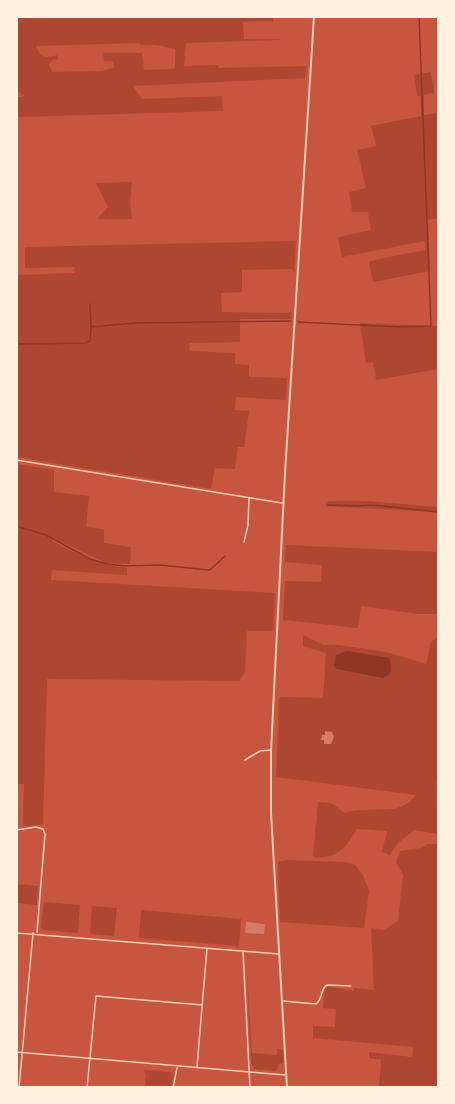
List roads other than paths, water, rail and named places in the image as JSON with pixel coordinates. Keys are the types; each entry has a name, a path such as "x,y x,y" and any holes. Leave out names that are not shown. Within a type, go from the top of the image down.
{"street":[{"path":"287,1088 271,813 271,750 285,463 314,16"},
{"path":"16,460 283,503"},
{"path":"244,542 249,498"},
{"path":"245,760 260,751 271,750"},
{"path":"16,830 39,827 45,834 19,1088"},
{"path":"16,933 279,954"},
{"path":"197,1068 207,948"},
{"path":"243,951 250,1088"},
{"path":"282,1001 316,1004 320,1001 323,988 327,985 351,986"},
{"path":"87,1088 95,1000 98,996 202,1005"},
{"path":"16,1052 286,1076"},
{"path":"174,1088 177,1067"}],"waterway":[{"path":"298,322 399,327 431,326 419,16"},
{"path":"90,304 91,327"},
{"path":"16,344 86,343 90,341 91,327 135,323 291,321"},
{"path":"328,505 372,505 438,512"},
{"path":"16,526 46,535 90,559 107,564 160,565 208,570 225,556"}]}
